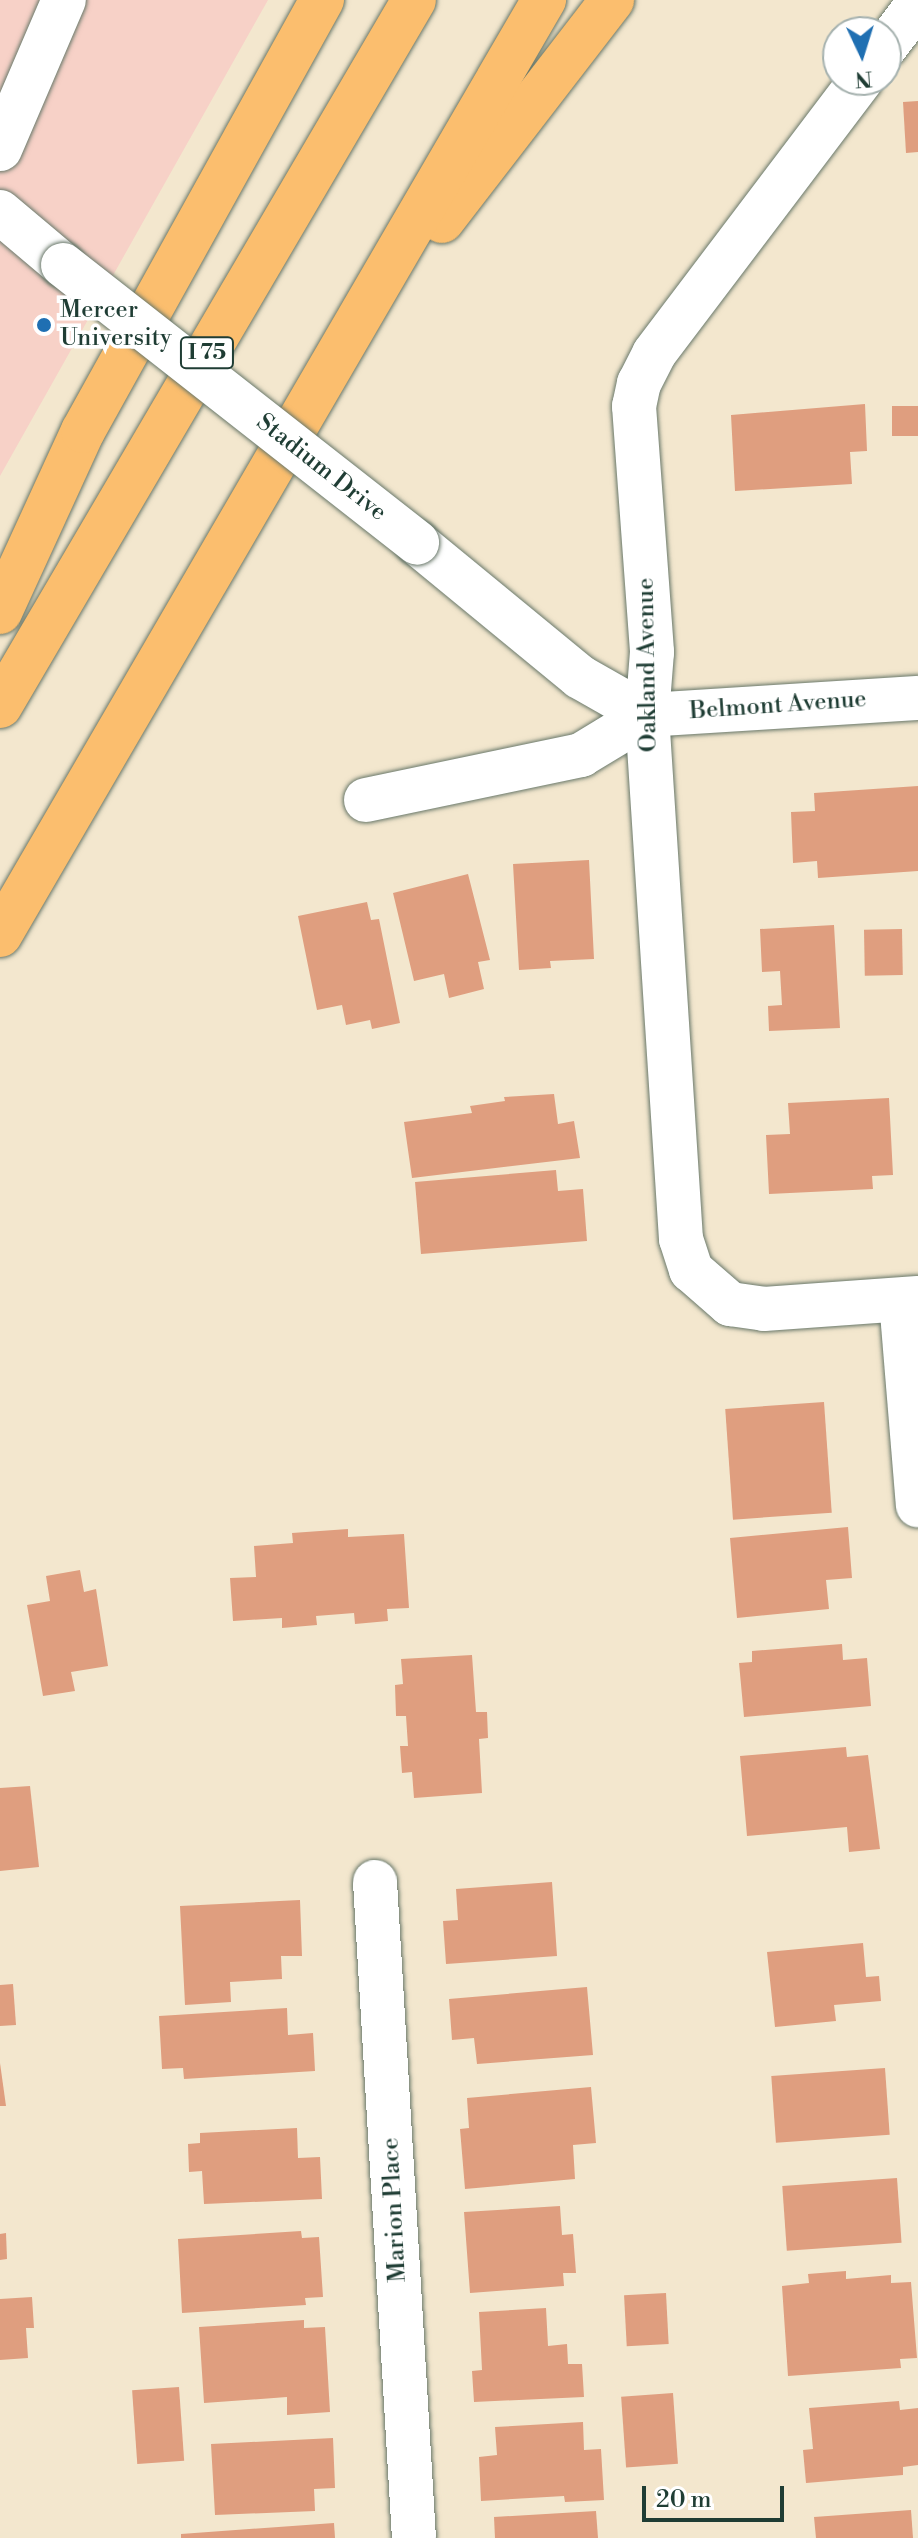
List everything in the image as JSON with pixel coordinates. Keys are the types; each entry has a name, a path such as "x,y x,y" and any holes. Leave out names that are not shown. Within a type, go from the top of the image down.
{"highway":[{"path":"0,612 83,431 322,0"},
{"name":"I 75","path":"0,706 414,0"},
{"path":"0,935 544,0"},
{"path":"314,393 612,0"}],"street":[{"path":"0,149 64,0"},
{"path":"902,25 918,4"},
{"name":"Oakland Avenue","path":"849,96 654,354 639,383 634,406 652,652 647,715 681,1239 691,1270 730,1304 764,1309 909,1299"},
{"name":"Stadium Drive","path":"0,212 417,543 580,677 647,715"},
{"name":"Belmont Avenue","path":"366,800 581,755 647,715 918,698"},
{"path":"909,1299 918,1505"},
{"name":"Marion Place","path":"375,1882 414,2538"}],"shaded area":[{"name":"Mercer University","path":"0,0 268,0 0,476"}],"building":[{"path":"918,101 918,152 906,153 903,102"},
{"path":"865,404 867,451 850,452 852,484 735,491 731,415"},
{"path":"892,406 918,406 918,436 892,436"},
{"path":"918,786 918,871 818,878 817,861 793,863 791,812 815,811 814,793"},
{"path":"589,860 594,959 550,961 551,968 519,970 513,864"},
{"path":"468,874 490,960 478,962 484,989 449,998 444,974 414,981 393,893"},
{"path":"367,902 371,920 379,919 400,1023 372,1029 370,1020 346,1025 342,1005 317,1010 298,916"},
{"path":"834,925 840,1028 769,1031 768,1006 782,1005 780,971 762,972 760,929"},
{"path":"902,929 903,975 865,976 864,930"},
{"path":"554,1094 558,1124 574,1121 580,1158 412,1178 404,1122 472,1113 470,1106 505,1101 504,1097"},
{"path":"889,1098 893,1175 872,1176 873,1189 769,1194 766,1135 790,1134 788,1103"},
{"path":"556,1170 558,1191 583,1189 587,1241 421,1254 415,1182"},
{"path":"824,1402 832,1513 733,1520 725,1409"},
{"path":"848,1527 852,1578 826,1580 829,1609 737,1618 730,1538"},
{"path":"348,1529 348,1537 404,1534 409,1608 387,1609 388,1621 355,1624 354,1613 316,1616 317,1625 282,1628 282,1618 233,1621 230,1578 256,1577 254,1546 293,1543 292,1533"},
{"path":"80,1570 84,1592 96,1589 108,1666 71,1672 75,1691 43,1696 27,1605 50,1601 46,1576"},
{"path":"842,1644 843,1660 867,1658 871,1706 744,1717 739,1663 752,1662 752,1651"},
{"path":"472,1655 476,1712 487,1712 488,1738 479,1739 482,1793 414,1798 412,1772 402,1773 400,1746 408,1746 406,1716 396,1716 395,1685 403,1684 401,1659"},
{"path":"846,1747 847,1757 868,1755 880,1849 849,1852 847,1827 747,1836 740,1756"},
{"path":"30,1786 39,1867 0,1871 0,1788"},
{"path":"552,1882 557,1956 446,1964 443,1921 458,1920 456,1889"},
{"path":"300,1900 302,1956 281,1956 282,1979 230,1982 231,2002 185,2005 180,1906"},
{"path":"863,1943 866,1977 879,1976 881,2001 834,2005 836,2021 775,2027 767,1952"},
{"path":"13,1984 16,2025 0,2026 0,1985"},
{"path":"587,1987 593,2055 477,2064 474,2038 452,2040 449,1999"},
{"path":"287,2008 288,2035 313,2033 315,2071 184,2079 183,2068 162,2069 159,2016"},
{"path":"0,2063 6,2106 0,2106"},
{"path":"885,2068 890,2135 776,2143 771,2076"},
{"path":"591,2087 596,2143 573,2145 575,2179 465,2189 460,2129 469,2128 467,2098"},
{"path":"297,2128 298,2158 320,2157 322,2199 204,2204 202,2171 189,2172 188,2144 200,2143 200,2133"},
{"path":"897,2178 902,2243 787,2251 782,2186"},
{"path":"560,2206 562,2235 573,2234 576,2273 563,2273 564,2286 470,2293 464,2212"},
{"path":"301,2231 302,2238 319,2237 323,2297 305,2298 306,2305 182,2313 178,2239"},
{"path":"6,2233 7,2259 0,2260 0,2234"},
{"path":"846,2271 846,2279 891,2275 891,2283 911,2282 917,2358 900,2359 901,2368 788,2376 782,2286 809,2283 808,2274"},
{"path":"666,2293 669,2344 627,2346 624,2295"},
{"path":"32,2297 34,2328 26,2328 28,2358 0,2360 0,2299"},
{"path":"546,2308 548,2346 567,2344 568,2364 582,2364 584,2397 474,2402 472,2371 482,2370 479,2312"},
{"path":"304,2320 304,2328 325,2327 330,2412 287,2415 287,2397 204,2403 199,2327"},
{"path":"179,2387 184,2461 137,2464 132,2390"},
{"path":"673,2393 678,2464 626,2467 621,2397"},
{"path":"899,2401 900,2410 918,2408 918,2465 903,2467 903,2475 806,2483 803,2450 813,2449 809,2408"},
{"path":"583,2422 584,2450 601,2449 604,2500 565,2502 564,2496 481,2501 479,2457 497,2455 495,2427"},
{"path":"333,2438 335,2488 314,2489 315,2511 215,2515 211,2444"},
{"path":"911,2510 913,2538 816,2538 814,2517"},
{"path":"596,2511 598,2538 495,2538 494,2517"},
{"path":"334,2523 335,2538 181,2538 181,2534"}],"place":[{"name":"Mercer University","path":"44,325"}]}
